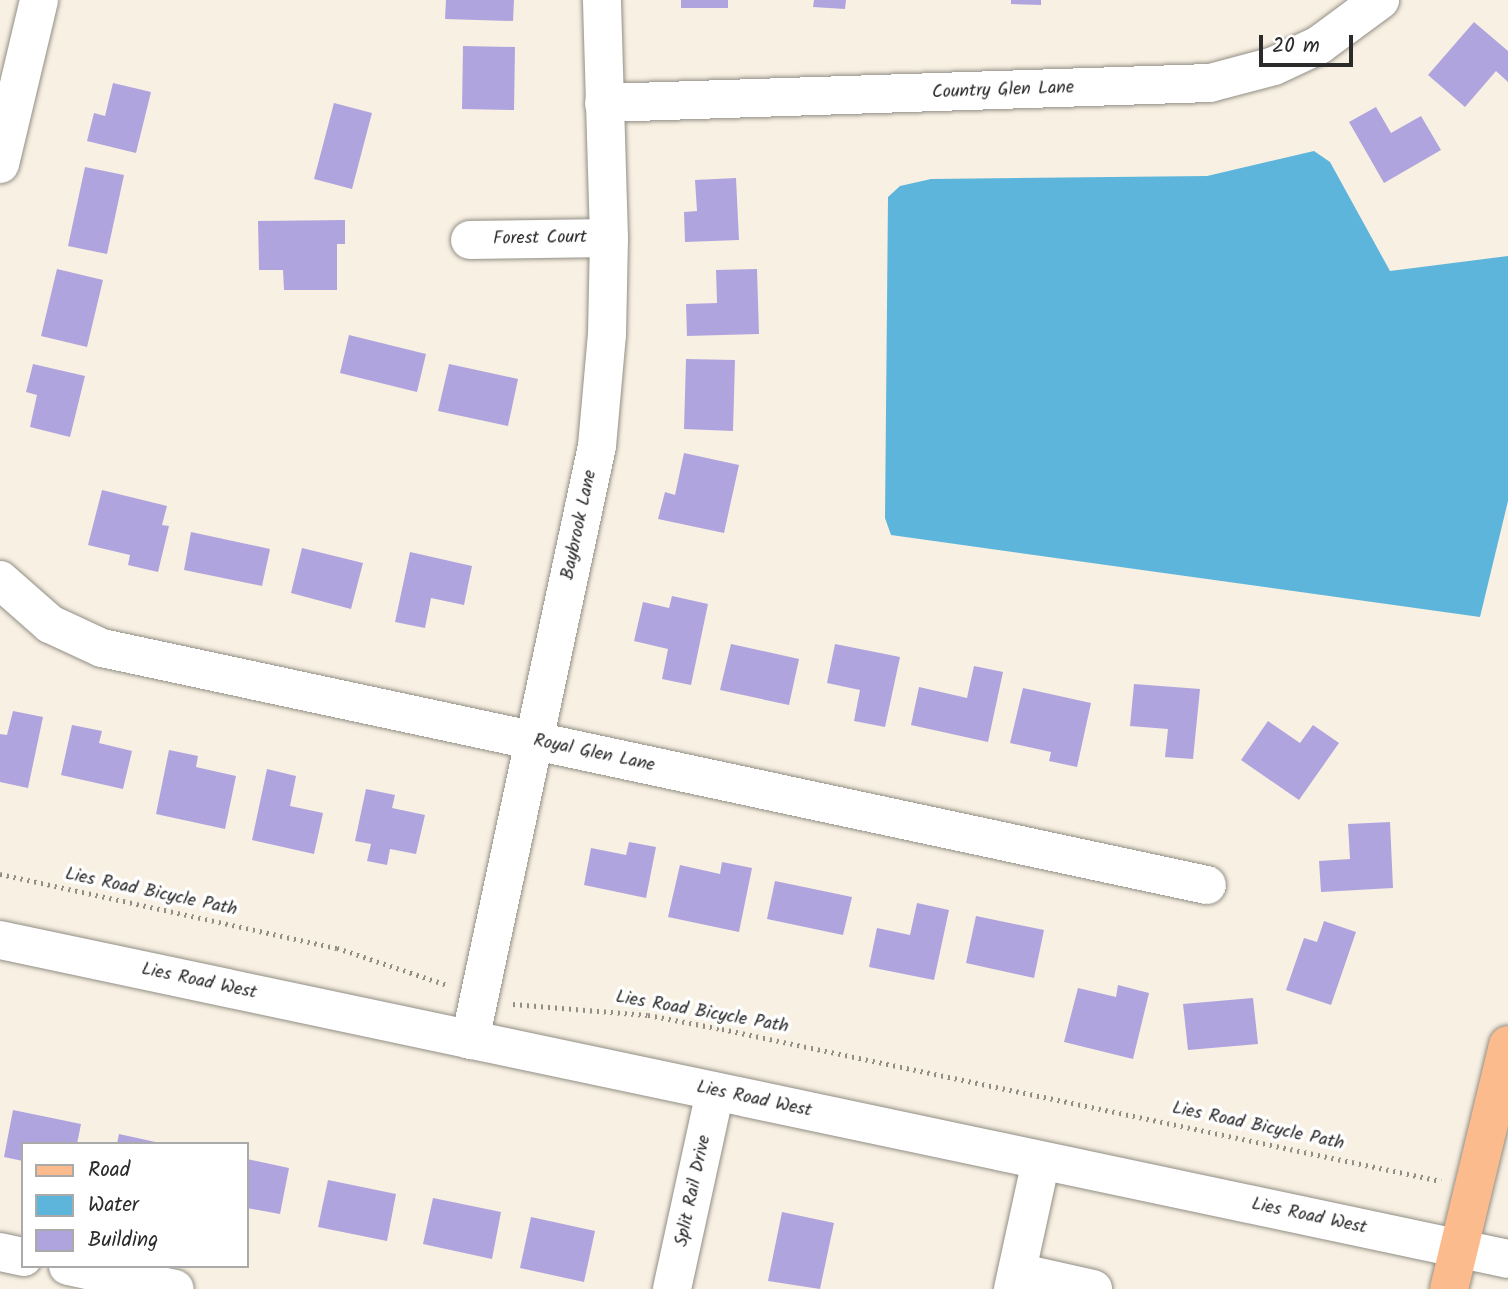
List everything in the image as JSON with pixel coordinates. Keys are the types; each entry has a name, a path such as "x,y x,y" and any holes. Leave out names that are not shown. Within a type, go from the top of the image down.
{"main road":[{"path":"1449,1289 1508,1045"}],"street":[{"path":"0,164 39,0"},
{"name":"Baybrook Lane","path":"470,1040 477,995 597,446 607,334 609,238 602,0"},
{"name":"Country Glen Lane","path":"604,103 1210,83 1274,66 1319,45 1380,0"},
{"name":"Forest Court","path":"470,240 609,238"},
{"name":"Royal Glen Lane","path":"0,580 50,624 102,648 1208,885"},
{"name":"Lies Road West","path":"0,940 1508,1259"},
{"name":"Split Rail Drive","path":"672,1289 715,1092"},
{"path":"1041,1161 1015,1280 1093,1289"},
{"path":"0,1252 21,1257"},
{"path":"77,1268 175,1289"}],"path":[{"name":"Lies Road Bicycle Path","path":"0,874 337,948 477,995 528,1007 648,1015 722,1029 1402,1173"}],"water":[{"path":"1314,151 1330,162 1390,271 1508,256 1508,501 1480,617 891,535 885,518 888,197 900,186 931,179 1207,176"}],"building":[{"path":"446,0 514,0 513,21 445,19"},
{"path":"681,0 728,0 728,8 681,8"},
{"path":"814,0 846,0 845,9 813,7"},
{"path":"1011,0 1041,0 1041,5 1011,4"},
{"path":"1474,22 1508,51 1508,82 1496,71 1465,107 1428,75"},
{"path":"463,46 515,47 514,110 462,109"},
{"path":"113,83 151,92 136,153 87,141 94,113 105,116"},
{"path":"334,103 372,113 352,189 314,179"},
{"path":"1376,107 1391,133 1421,116 1441,150 1384,183 1349,122"},
{"path":"85,167 124,175 107,254 68,246"},
{"path":"736,178 739,240 685,242 684,212 697,211 695,180"},
{"path":"345,220 345,244 337,244 337,290 284,290 283,270 259,270 258,221"},
{"path":"57,269 103,280 87,347 41,336"},
{"path":"757,269 759,334 687,336 686,304 717,303 716,270"},
{"path":"349,335 426,354 417,392 340,373"},
{"path":"686,359 735,360 733,431 684,429"},
{"path":"33,364 85,376 70,437 30,427 37,395 26,392"},
{"path":"449,364 518,379 508,426 438,411"},
{"path":"684,453 739,465 724,533 658,519 665,492 675,495"},
{"path":"102,490 167,506 162,525 169,526 158,572 128,565 130,555 88,545"},
{"path":"191,532 270,549 262,586 184,570"},
{"path":"302,548 363,563 351,609 291,593"},
{"path":"410,552 472,566 464,605 431,598 425,628 395,622"},
{"path":"672,596 708,604 691,685 662,679 668,649 634,641 643,602 669,608"},
{"path":"731,644 799,659 789,705 720,690"},
{"path":"835,644 900,657 885,727 854,721 860,690 827,683"},
{"path":"974,666 1003,672 988,742 911,725 919,687 967,698"},
{"path":"1134,684 1200,689 1193,759 1165,757 1168,729 1130,726"},
{"path":"1023,688 1091,703 1077,767 1049,761 1051,752 1010,743"},
{"path":"13,711 43,717 28,788 0,782 0,734 7,735"},
{"path":"1268,721 1300,743 1313,725 1339,743 1299,800 1241,760"},
{"path":"72,725 102,731 99,743 132,751 123,789 61,775"},
{"path":"169,750 198,756 196,767 236,776 225,829 156,814"},
{"path":"267,769 296,776 290,806 323,813 314,854 252,840"},
{"path":"366,789 395,795 392,808 425,815 416,854 390,849 387,865 367,861 371,844 355,841"},
{"path":"1390,822 1393,888 1321,892 1319,861 1350,859 1348,824"},
{"path":"629,842 656,847 646,898 584,885 591,848 626,855"},
{"path":"722,862 752,868 739,932 668,917 680,865 720,874"},
{"path":"775,881 852,897 843,935 767,919"},
{"path":"917,903 949,910 934,980 869,967 877,928 910,935"},
{"path":"976,916 1044,930 1034,978 966,963"},
{"path":"1324,921 1356,932 1331,1005 1286,990 1304,938 1317,942"},
{"path":"1118,985 1149,993 1133,1059 1064,1042 1078,988 1116,997"},
{"path":"1253,998 1258,1044 1188,1050 1183,1004"},
{"path":"13,1110 81,1124 77,1142 21,1142 21,1161 4,1157"},
{"path":"119,1134 155,1142 117,1142"},
{"path":"248,1159 289,1168 280,1214 248,1208"},
{"path":"328,1180 396,1194 387,1241 318,1227"},
{"path":"433,1198 501,1212 492,1259 423,1244"},
{"path":"782,1212 834,1223 820,1289 768,1281"},
{"path":"531,1217 595,1231 584,1282 520,1268"}]}
